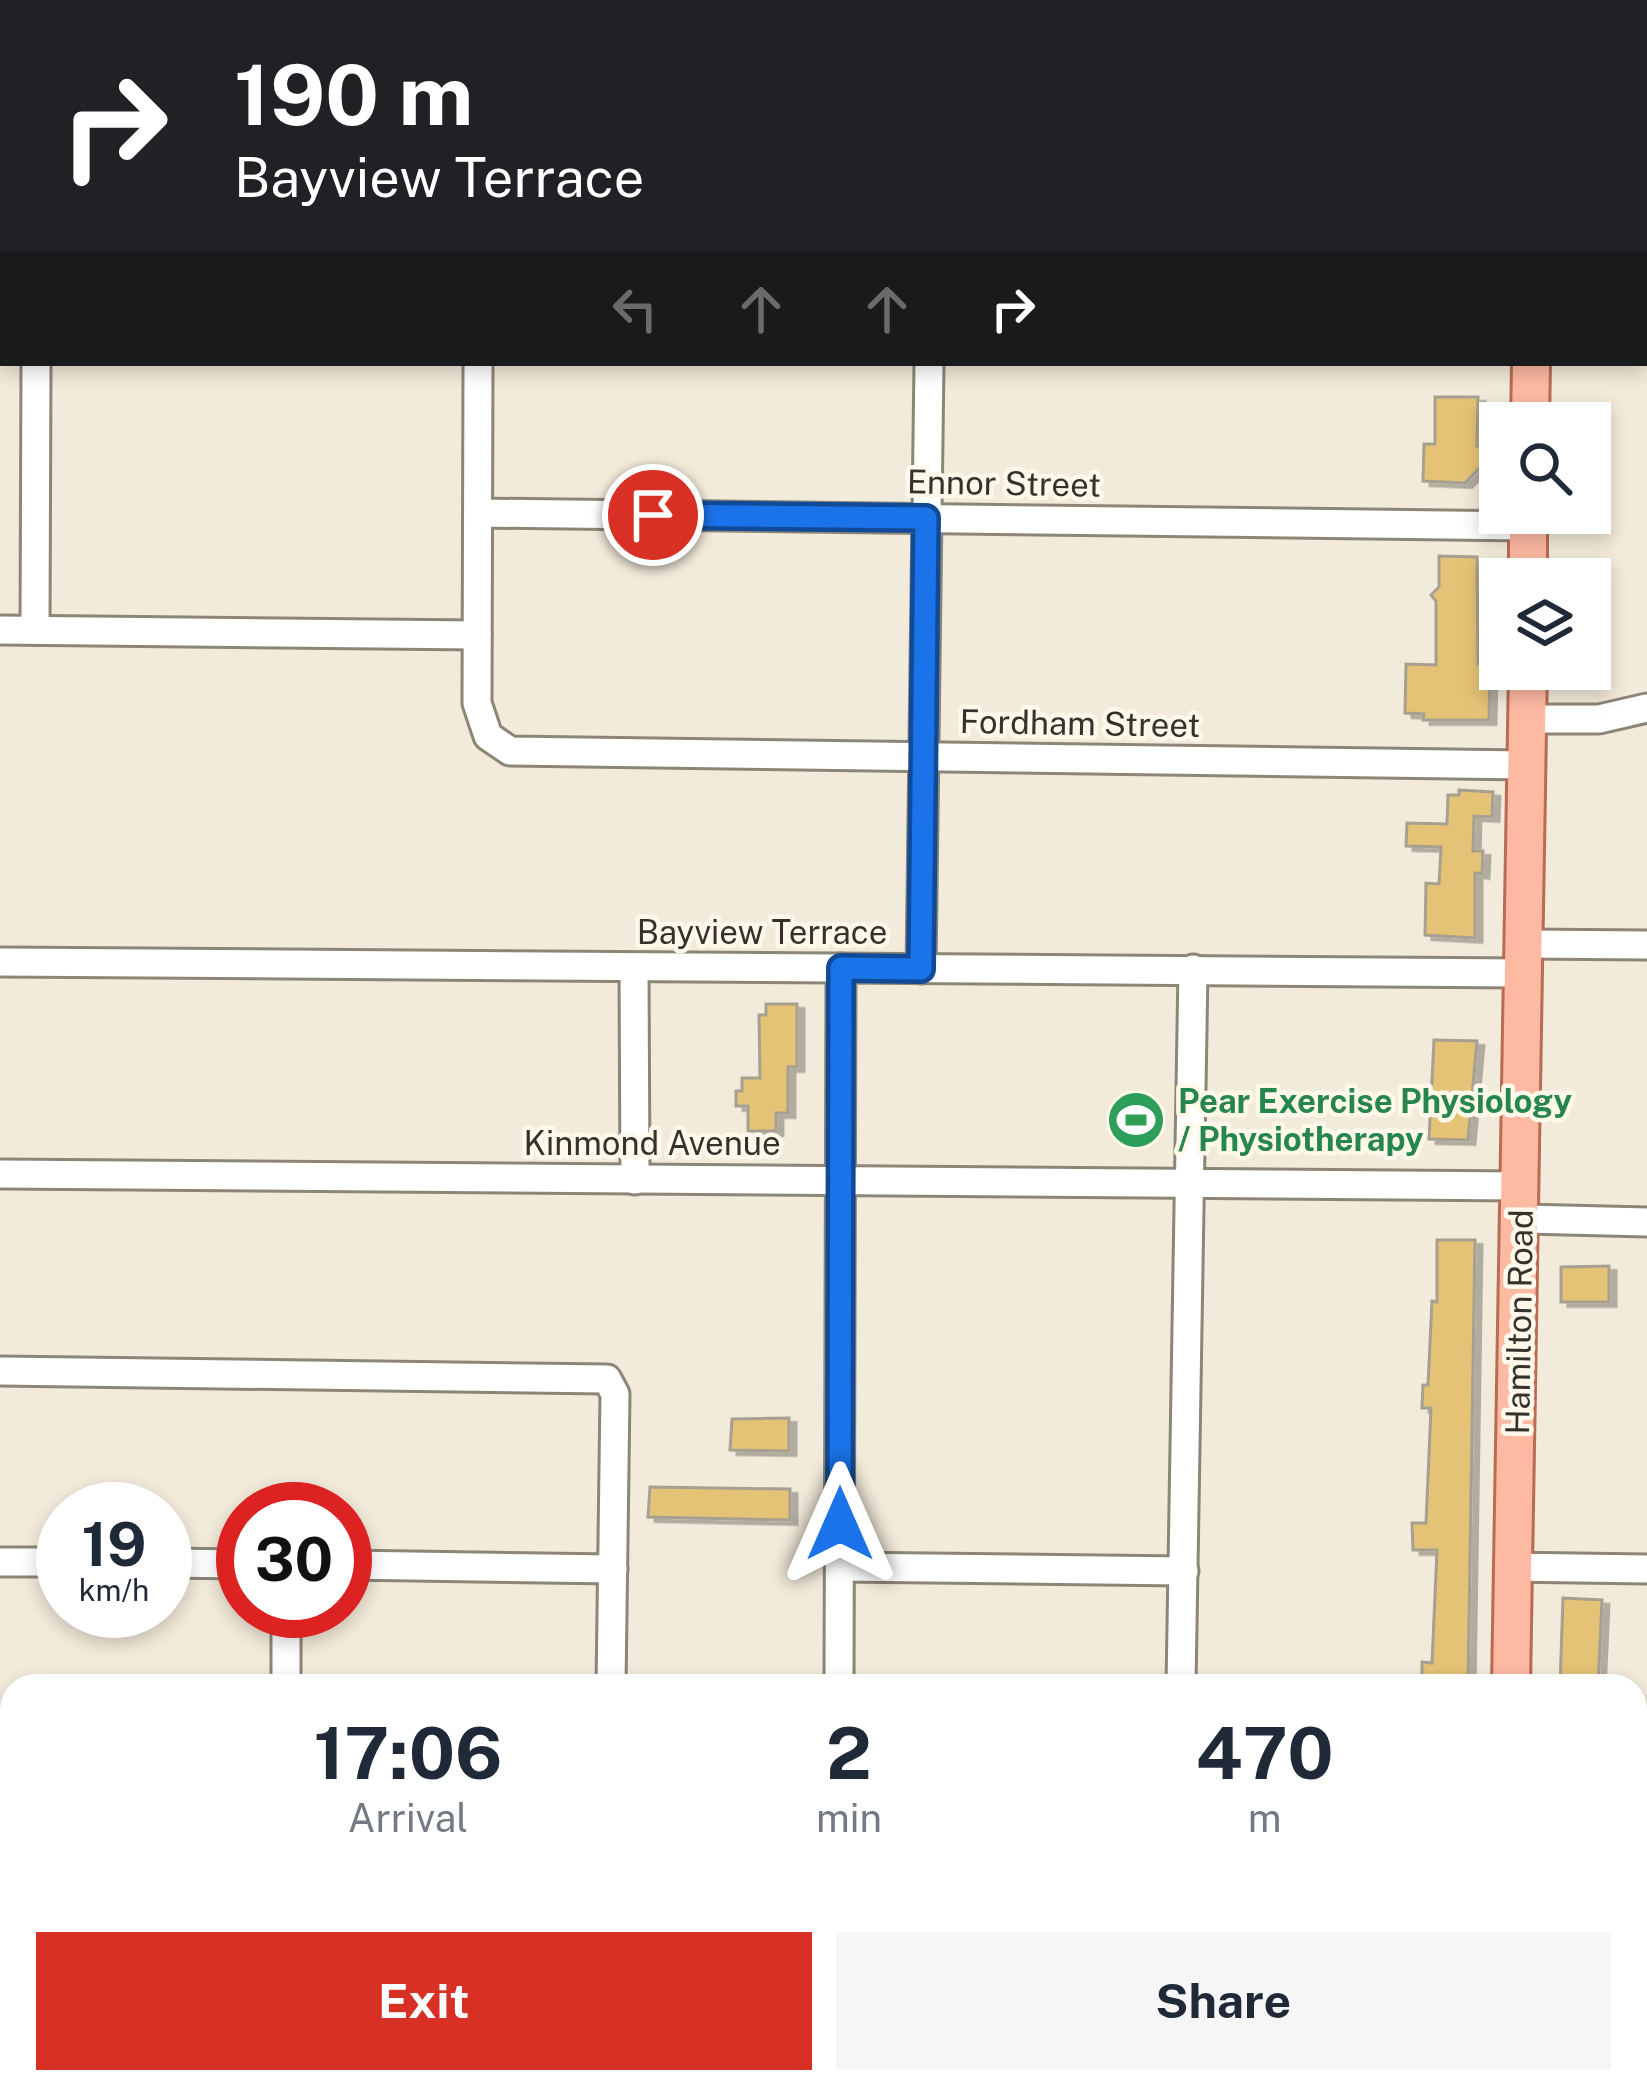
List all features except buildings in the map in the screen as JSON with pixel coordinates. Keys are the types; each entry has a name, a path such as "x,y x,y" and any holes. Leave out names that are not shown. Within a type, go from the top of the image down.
{"main road":[{"path":"1530,402 1531,366"},
{"name":"Hamilton Road","path":"1511,1674 1528,690"}],"street":[{"path":"35,630 36,366"},
{"path":"0,630 477,635 478,366"},
{"path":"921,969 929,366"},
{"name":"Ennor Street","path":"478,513 1479,519"},
{"name":"Fordham Street","path":"477,635 479,715 492,742 535,754 1526,765"},
{"path":"1527,719 1599,719 1647,708"},
{"name":"Bayview Terrace","path":"0,962 1193,969 1523,958 1647,946"},
{"path":"634,968 635,1180"},
{"path":"839,1674 841,968"},
{"path":"1181,1674 1193,969"},
{"name":"Kinmond Avenue","path":"0,1174 1190,1184 1521,1203 1647,1222"},
{"path":"0,1371 608,1379 615,1394 611,1674"},
{"path":"0,1562 36,1562"},
{"path":"372,1565 613,1569"},
{"path":"840,1567 1184,1571"},
{"path":"1513,1567 1647,1570"},
{"path":"286,1638 286,1674"},
{"path":"710,2094 745,2094"}],"place":[{"name":"Pear Exercise Physiology / Physiotherapy","path":"1136,1120"}],"route":[{"path":"653,515 926,518 921,969 841,968 840,1524"}]}
